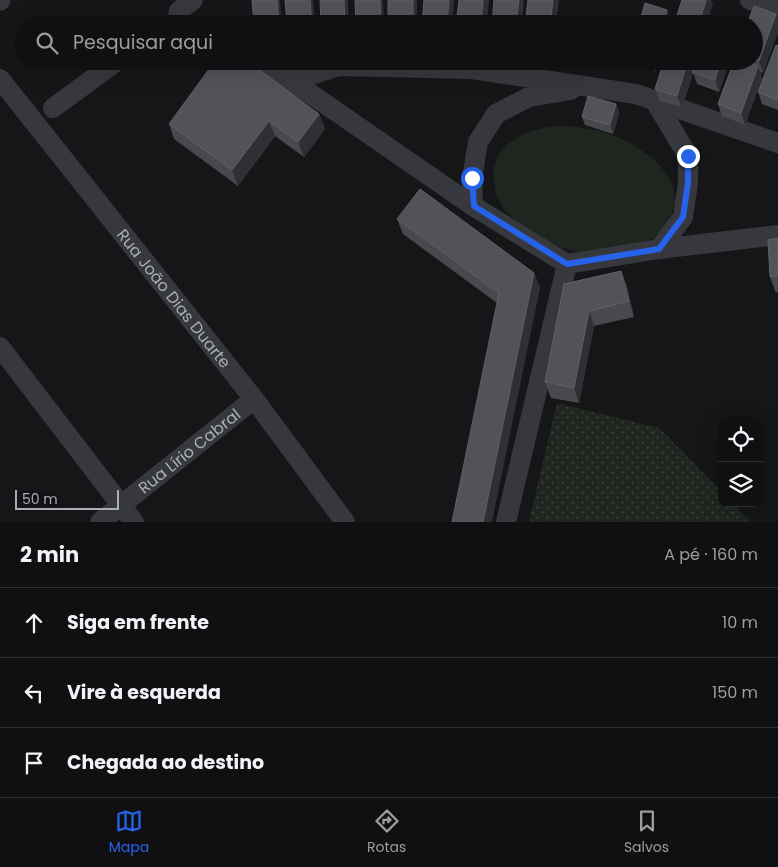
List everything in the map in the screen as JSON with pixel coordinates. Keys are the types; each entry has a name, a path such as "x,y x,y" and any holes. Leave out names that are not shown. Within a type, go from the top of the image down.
{"street":[{"path":"178,15 179,10 193,0"},
{"path":"750,0 778,6"},
{"path":"53,108 105,70"},
{"path":"272,70 474,206 567,264 659,249 778,235"},
{"path":"292,82 327,70"},
{"path":"478,70 636,94 778,142"},
{"name":"Rua João Dias Duarte","path":"0,79 254,399 345,522"},
{"path":"474,206 472,178 478,142 496,114 529,97 588,87"},
{"path":"655,101 688,156 688,183 683,217 659,249"},
{"path":"506,522 567,264"},
{"path":"0,346 134,522"},
{"name":"Rua Lírio Cabral","path":"100,522 254,399"}],"shaded area":[{"path":"554,126 584,128 615,136 643,151 656,162 666,174 673,187 675,201 671,215 661,231 649,240 635,245 583,253 571,251 546,241 521,225 511,216 502,206 496,193 494,169 497,158 503,149 521,136 532,131"},
{"path":"557,403 659,428 718,488 718,507 736,507 751,522 529,522"}],"building":[{"path":"252,0 277,0 278,15 253,15"},
{"path":"285,0 310,0 311,15 286,15"},
{"path":"320,0 344,0 345,15 321,15"},
{"path":"355,0 380,0 381,15 356,15"},
{"path":"388,0 413,0 413,15 388,15"},
{"path":"424,0 449,0 448,15 423,15"},
{"path":"459,0 483,0 482,15 457,15"},
{"path":"494,0 519,0 517,15 493,15"},
{"path":"528,0 553,0 551,15 526,15"},
{"path":"682,0 706,0 702,15 677,15"},
{"path":"645,3 667,10 666,15 642,15"},
{"path":"754,6 776,14 763,50 763,15 750,15"},
{"path":"776,45 778,46 778,100 758,92"},
{"path":"208,70 260,70 319,114 298,142 269,121 232,170 169,124"},
{"path":"661,70 685,70 677,96 655,89"},
{"path":"693,70 718,70 715,80 692,72"},
{"path":"731,70 757,70 741,113 718,104"},
{"path":"588,96 616,104 610,125 582,117"},
{"path":"420,189 534,273 483,522 452,522 499,293 397,219"},
{"path":"778,238 778,276 770,277 768,240"},
{"path":"621,271 629,301 589,311 574,388 545,382 564,284"}],"route":[{"path":"472,178 474,206 567,264 659,249 683,217 688,183 688,156"}]}
